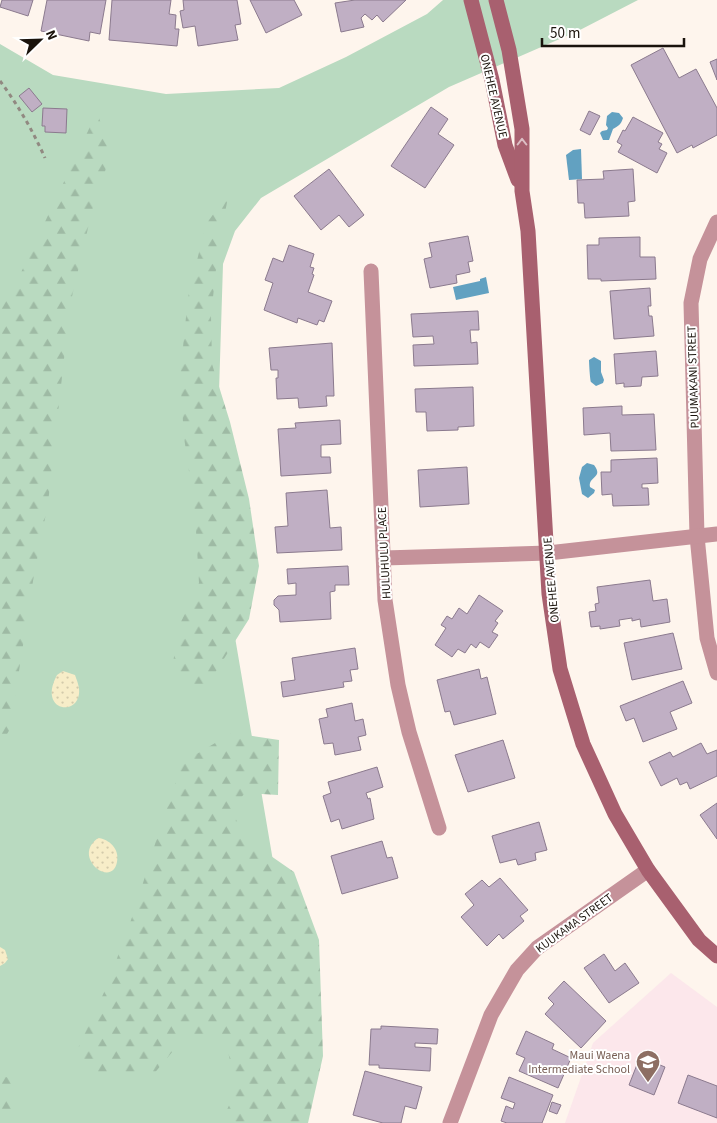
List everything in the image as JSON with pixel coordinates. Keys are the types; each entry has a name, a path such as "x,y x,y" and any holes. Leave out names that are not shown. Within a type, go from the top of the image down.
{"street":[{"name":"ONEHEE AVENUE","path":"471,0 492,80 505,145 522,191"},
{"name":"ONEHEE AVENUE","path":"496,0 509,50 522,129 522,191 528,231 549,594 560,669 583,744 615,814 648,870 700,940 717,956"},
{"name":"PUUMAKANI STREET","path":"717,222 700,259 690,303 697,536 707,638 717,673"},
{"name":"HULUHULU PLACE","path":"371,271 386,600 398,685 409,732 439,828"},
{"path":"384,558 548,553 717,534"},
{"name":"KUUKAMA STREET","path":"450,1123 491,1015 517,970 537,948 648,870"}],"path":[{"path":"0,81 12,96 45,158"}],"shaded area":[{"name":"Maui Waena Intermediate School","path":"671,973 717,1007 717,1123 565,1123 593,1043"}],"green space":[{"path":"443,0 638,0 578,31 449,87 261,198 235,231 223,264 218,424 228,596 281,908 267,1123 0,1123 0,44 53,75 166,94 279,88 346,57 427,14"},
{"path":"97,112 111,153 92,211 70,305 48,503 33,581 10,729 0,746 0,300 17,281"},
{"path":"229,193 219,241 211,316 212,364 230,422 249,499 259,566 249,619 203,692 172,669 179,626 199,583 195,513 184,437 180,377 188,297 206,224"},
{"path":"232,733 279,740 278,795 245,793 231,809 245,838 294,872 319,940 323,1056 308,1123 221,1123 236,1090 225,1037 184,1038 152,1076 91,1074 77,1050 107,986 135,909 163,818 183,762"},
{"path":"0,1076 17,1079 10,1123 0,1123"}],"sand":[{"path":"63,671 75,675 78,684 79,694 72,706 60,706 52,696 52,687 57,675"},
{"path":"98,838 110,843 117,853 117,862 114,870 102,871 95,867 91,861 89,854 91,846"},
{"path":"0,947 5,950 8,959 0,966"}],"water":[{"path":"612,112 619,113 623,118 620,124 613,129 609,140 603,140 600,133 607,130 607,116"},
{"path":"581,149 582,179 569,180 566,155 573,150"},
{"path":"486,277 489,293 456,300 453,287 480,281 480,279"},
{"path":"594,357 601,361 601,372 604,380 603,383 596,386 591,382 589,367 589,360"},
{"path":"587,463 594,465 597,469 597,475 590,483 590,487 595,490 588,498 582,494 579,478 582,467"}],"building":[{"path":"2,0 33,0 28,16 0,7"},
{"path":"47,0 106,0 100,34 90,32 89,41 41,31"},
{"path":"112,0 171,0 169,14 176,15 175,29 179,29 177,46 109,40"},
{"path":"183,0 237,0 241,24 235,25 238,40 198,46 195,26 183,28 180,11 184,10"},
{"path":"250,0 294,0 302,15 266,33"},
{"path":"355,0 406,0 383,22 377,15 372,20 365,14 361,18 364,27 341,32 335,3"},
{"path":"663,48 679,78 696,69 717,108 717,135 693,148 692,145 677,153 631,65"},
{"path":"717,59 717,80 710,62"},
{"path":"29,88 42,104 32,112 19,96"},
{"path":"431,107 448,119 438,134 454,145 425,188 391,166"},
{"path":"43,108 67,109 66,133 45,132 45,126 42,126"},
{"path":"589,111 600,116 590,135 580,130"},
{"path":"633,117 663,133 658,142 662,144 659,149 667,153 657,173 618,152 622,145 617,142"},
{"path":"329,169 364,215 349,227 339,215 321,230 294,196"},
{"path":"633,169 635,201 628,202 629,216 585,218 584,203 578,203 577,180 604,179 603,171"},
{"path":"468,236 473,261 468,262 470,272 456,275 457,283 430,288 424,259 432,257 429,243"},
{"path":"640,237 640,257 655,257 656,279 601,281 601,279 588,279 587,245 599,245 599,238"},
{"path":"289,245 314,254 310,267 314,268 312,274 314,275 308,292 332,301 324,322 319,320 317,325 298,318 297,323 264,310 273,283 265,280 273,258 283,262"},
{"path":"650,288 651,306 648,306 649,316 652,316 654,336 614,339 610,291"},
{"path":"478,311 479,330 470,330 471,343 477,342 478,364 414,366 413,345 434,344 433,336 413,337 411,314"},
{"path":"332,343 334,396 326,396 327,406 299,408 298,398 277,399 276,378 278,378 278,370 271,370 269,348"},
{"path":"656,351 658,376 642,377 641,386 624,387 624,383 616,384 614,354"},
{"path":"473,387 474,426 458,427 458,430 427,431 426,412 416,412 415,389"},
{"path":"622,406 622,415 654,414 656,450 611,451 610,433 584,435 583,408"},
{"path":"340,420 341,444 321,445 321,457 330,457 331,473 281,476 278,429 296,428 295,423"},
{"path":"657,458 658,483 642,484 642,488 648,488 649,505 613,506 612,494 602,495 601,472 611,472 611,460"},
{"path":"467,467 469,504 420,507 418,470"},
{"path":"327,490 330,528 341,527 342,550 277,553 275,527 288,526 286,493"},
{"path":"348,566 349,585 335,585 335,591 330,592 331,619 280,622 279,610 274,605 274,600 278,596 296,595 296,583 288,584 287,569"},
{"path":"650,580 653,601 667,599 670,622 641,627 640,619 632,621 632,618 619,620 620,626 600,629 600,626 591,627 589,612 596,611 595,604 599,603 597,587"},
{"path":"479,595 503,611 495,621 498,623 492,632 498,635 489,648 480,642 476,648 471,644 465,653 458,649 452,657 435,645 446,628 441,625 447,616 452,619 459,608 467,614"},
{"path":"673,633 682,669 632,680 624,643"},
{"path":"355,648 358,669 350,670 352,681 343,682 344,687 283,697 281,682 295,680 292,658"},
{"path":"479,669 481,679 487,677 496,714 454,725 450,711 445,712 437,680"},
{"path":"683,681 692,703 670,712 677,729 643,742 634,718 626,721 620,706"},
{"path":"352,703 355,721 363,719 366,735 358,737 361,750 335,755 333,743 324,744 319,719 328,717 326,709"},
{"path":"503,740 515,778 468,792 455,755"},
{"path":"701,743 707,754 717,750 717,776 690,789 687,782 680,785 677,778 661,786 649,762 670,752 673,757"},
{"path":"377,767 383,787 366,793 368,799 370,798 374,819 342,829 339,819 331,822 323,796 331,793 328,782"},
{"path":"717,803 717,839 700,815"},
{"path":"539,822 547,850 535,853 536,860 518,865 516,859 500,863 492,836"},
{"path":"382,841 387,858 392,857 398,878 342,894 331,856"},
{"path":"500,878 528,910 520,916 524,921 503,939 499,934 487,946 461,917 474,905 465,894 482,880 489,887"},
{"path":"604,954 615,971 625,963 639,983 609,1003 584,968"},
{"path":"564,981 606,1021 581,1048 545,1014 554,1004 548,998"},
{"path":"381,1026 438,1029 437,1044 415,1043 415,1047 431,1048 430,1071 379,1068 379,1065 369,1065 371,1029 381,1029"},
{"path":"526,1031 554,1044 552,1049 571,1058 558,1088 519,1071 525,1058 516,1054"},
{"path":"640,1057 665,1067 654,1095 629,1085"},
{"path":"365,1071 422,1087 416,1109 405,1106 401,1123 383,1123 353,1115"},
{"path":"688,1075 717,1086 717,1118 678,1103"},
{"path":"509,1077 553,1095 542,1123 507,1123 501,1121 506,1106 513,1109 515,1103 501,1098"},
{"path":"552,1102 561,1105 557,1114 549,1111"}],"place":[{"name":"Maui Waena Intermediate School","path":"648,1083"}]}
